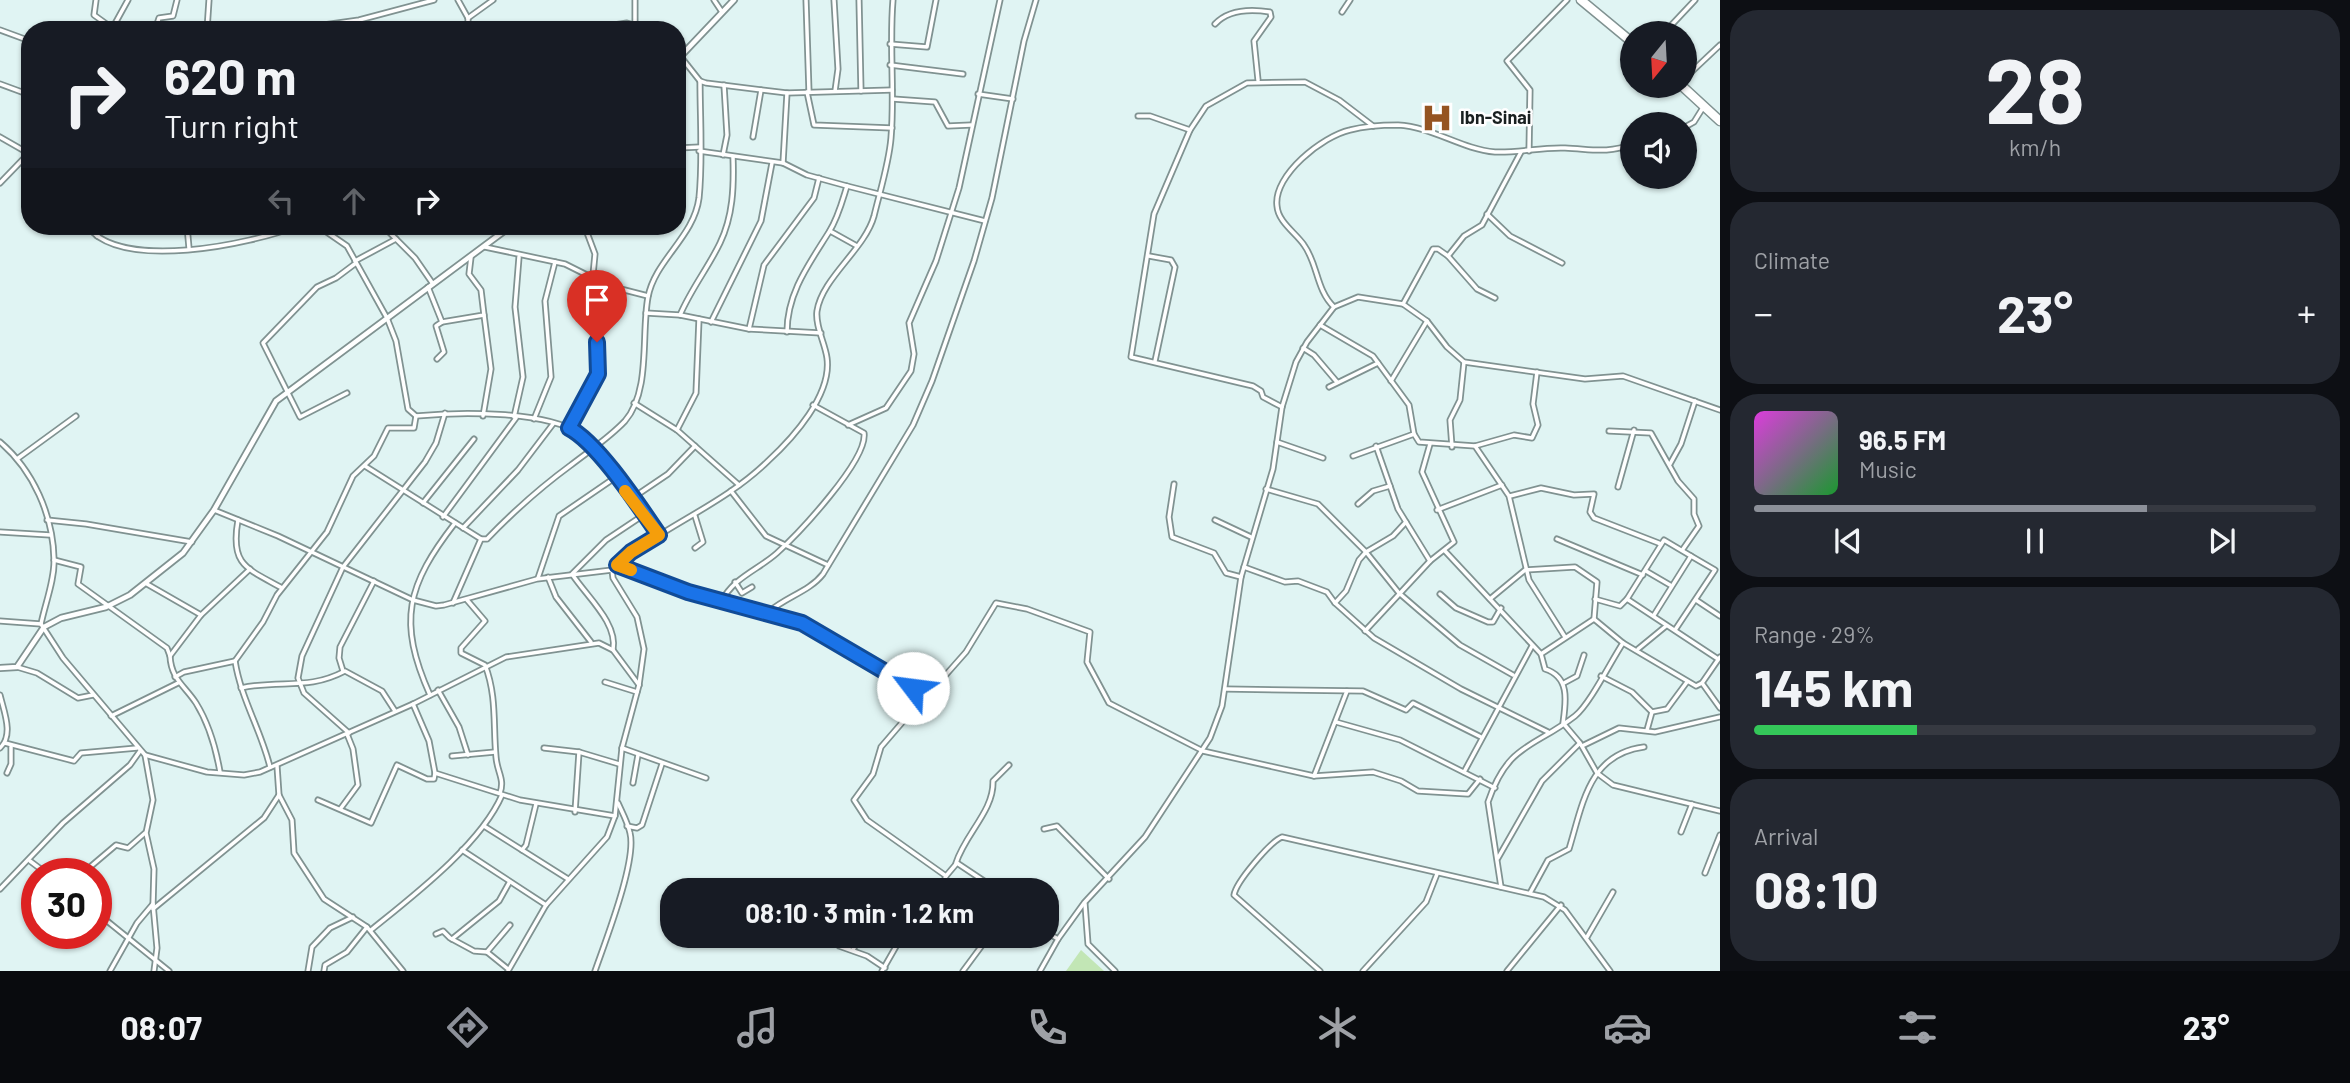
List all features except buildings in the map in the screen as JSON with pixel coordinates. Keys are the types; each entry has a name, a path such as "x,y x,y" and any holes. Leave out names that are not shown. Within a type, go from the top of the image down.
{"highway":[{"path":"1583,1 1620,32"},
{"path":"1695,98 1720,121"}],"street":[{"path":"96,0 94,15 101,21"},
{"path":"116,21 128,0"},
{"path":"158,21 159,18 173,16 177,0"},
{"path":"208,21 209,0"},
{"path":"352,21 434,0"},
{"path":"458,0 468,18 493,0"},
{"path":"635,0 635,21"},
{"path":"714,0 722,12"},
{"path":"686,48 734,0"},
{"path":"806,0 808,92 814,125 892,128"},
{"path":"834,0 838,69 835,92"},
{"path":"859,0 861,91"},
{"path":"214,510 375,580 413,600 436,607 537,579 611,570 631,552 695,516 739,485 768,461 813,405 827,372 817,312 871,224 892,128 889,44 893,0"},
{"path":"889,44 927,47 936,0"},
{"path":"848,425 886,408 911,371 914,354 909,323 936,261 961,178 1000,0"},
{"path":"770,612 782,601 816,583 923,403 966,287 985,220 1024,41 1036,0"},
{"path":"1342,12 1350,0"},
{"path":"1529,150 1530,90 1507,61 1567,0"},
{"path":"1675,21 1695,0"},
{"path":"1215,24 1224,15 1255,10 1270,12 1271,17 1254,41 1258,80"},
{"path":"0,30 21,38"},
{"path":"1698,66 1720,45"},
{"path":"686,65 700,81 761,90 787,93 892,90"},
{"path":"890,65 963,74"},
{"path":"1282,407 1263,397 1258,388 1130,354 1149,256 1154,214 1190,130 1206,106 1229,90 1258,80 1312,84 1373,127"},
{"path":"686,227 694,215 699,199 700,81"},
{"path":"0,83 21,92"},
{"path":"723,155 727,135 724,85"},
{"path":"753,136 761,90"},
{"path":"782,163 787,93"},
{"path":"978,94 1013,99"},
{"path":"893,99 935,102 948,126 971,125"},
{"path":"1697,117 1704,106"},
{"path":"1138,116 1150,116 1190,130"},
{"path":"1334,307 1324,295 1307,249 1279,216 1277,201 1295,164 1348,130 1373,127 1426,129 1480,149 1521,152 1565,148 1592,152 1620,147"},
{"path":"0,137 21,149"},
{"path":"686,148 782,163 847,186 985,220"},
{"path":"1448,256 1464,236 1482,225 1521,152"},
{"path":"680,316 694,283 724,235 734,192 733,157"},
{"path":"0,183 21,161"},
{"path":"711,322 761,221 772,163"},
{"path":"749,329 764,265 814,198 819,178"},
{"path":"787,332 787,316 793,295 809,261 830,231 847,186"},
{"path":"1487,214 1510,236 1562,263"},
{"path":"830,231 857,246"},
{"path":"188,235 189,248"},
{"path":"97,236 139,250 189,248 265,239 273,235"},
{"path":"332,235 342,242 387,318 396,341 405,405 416,416"},
{"path":"392,235 430,285 442,321"},
{"path":"0,621 43,625 69,615 106,607 147,584 192,542 214,510 268,412 289,391 500,235"},
{"path":"569,428 599,369 590,306 595,254 588,235"},
{"path":"365,466 443,517 481,539 487,539 516,509 625,421 634,403 643,369 648,296 655,275 681,235"},
{"path":"347,393 300,417 289,391 264,348 263,341 286,323 317,287 337,278 355,262 396,239"},
{"path":"485,247 519,256 555,261 622,291 648,296"},
{"path":"1403,304 1433,249 1438,249 1448,256 1477,289 1495,298"},
{"path":"443,517 515,418 523,377 515,307 519,256"},
{"path":"1149,256 1171,260 1175,267 1155,361"},
{"path":"471,257 469,274 481,290 491,369 483,415"},
{"path":"534,419 551,377 545,301 555,261"},
{"path":"1059,938 1084,903 1145,837 1167,799 1203,751 1217,722 1225,690 1241,577 1266,489 1282,407 1303,348 1334,307 1358,297 1403,304 1427,321 1447,347 1464,362 1585,379 1623,376 1720,410"},
{"path":"646,313 680,316 749,329 821,333"},
{"path":"437,359 444,352 436,326 442,321 484,315"},
{"path":"677,430 696,393 699,319"},
{"path":"1391,381 1427,321"},
{"path":"1321,325 1368,352 1378,363 1409,405 1414,434 1419,442 1452,447 1475,446 1514,435 1532,438 1538,425 1533,404 1537,372"},
{"path":"1303,348 1314,355 1337,382"},
{"path":"1452,447 1450,420 1460,400 1464,362"},
{"path":"1329,387 1378,363"},
{"path":"1670,464 1681,444 1695,401"},
{"path":"634,403 677,430 739,485"},
{"path":"721,601 735,582 785,544 847,473 864,444 864,433 813,405"},
{"path":"416,416 445,413 483,415 534,419 569,428 581,434 594,448 659,535"},
{"path":"341,808 358,785 353,749 348,733 300,686 302,656 343,567 430,454 445,413"},
{"path":"17,459 76,415"},
{"path":"174,677 184,672 235,661 282,588 327,532 354,476 379,450 388,428 414,428 416,416"},
{"path":"463,528 518,471 554,424"},
{"path":"1618,487 1634,430"},
{"path":"1609,431 1634,430 1651,433 1678,481 1694,499 1694,514 1699,525 1683,549"},
{"path":"1353,456 1414,434"},
{"path":"423,503 474,439"},
{"path":"1277,442 1323,458"},
{"path":"0,443 17,459 41,499 54,559 43,625 17,667"},
{"path":"1365,631 1430,561 1445,551 1454,540 1437,510 1422,472 1430,444"},
{"path":"631,499 668,474 695,446"},
{"path":"1376,446 1398,509 1430,561"},
{"path":"1475,446 1509,496 1531,586 1565,638"},
{"path":"537,579 559,516 615,477"},
{"path":"1174,484 1169,517 1172,537 1214,553 1226,573 1241,577"},
{"path":"1437,510 1502,485"},
{"path":"1358,504 1373,491 1390,486"},
{"path":"1509,496 1541,488 1574,495 1594,494 1590,512 1594,518 1661,544"},
{"path":"1266,489 1318,504 1366,552 1399,593 1460,645 1514,675"},
{"path":"731,491 766,536 828,565"},
{"path":"572,574 606,540 645,514"},
{"path":"695,516 703,542 695,548"},
{"path":"47,520 192,542"},
{"path":"238,520 234,544 236,554 250,569 282,588"},
{"path":"1215,520 1251,537"},
{"path":"1335,603 1346,591 1359,559 1393,536 1406,522"},
{"path":"430,695 411,642 413,600 426,566 455,523"},
{"path":"0,532 50,535"},
{"path":"453,603 481,539"},
{"path":"1557,540 1644,573 1670,586"},
{"path":"1595,599 1620,606 1628,599 1661,544 1667,540 1720,573"},
{"path":"1445,551 1501,608 1541,654 1545,669 1554,672 1564,683 1566,697 1563,723 1581,745 1597,773 1613,785 1720,811"},
{"path":"1654,615 1691,556"},
{"path":"54,559 81,567 78,584 106,607 167,648 174,677 198,705 216,751 220,772"},
{"path":"617,565 742,609 770,612 802,623 928,695 966,652 996,603 1027,609 1090,632 1087,662 1109,703 1203,751 1314,776 1373,772 1401,781 1418,791 1463,795 1472,791 1480,779"},
{"path":"1244,567 1284,582 1298,581 1320,589 1331,596 1365,631 1496,707 1548,732"},
{"path":"1490,599 1525,570 1578,568 1597,582 1594,619"},
{"path":"170,656 201,615 250,569"},
{"path":"487,952 508,970 547,905 607,837 615,816 622,748 639,685 644,649 641,625 611,570"},
{"path":"1675,630 1715,570"},
{"path":"572,574 610,626 615,641 613,650"},
{"path":"548,577 556,597 591,642"},
{"path":"343,671 339,653 343,639 375,580"},
{"path":"735,582 742,593 752,587"},
{"path":"147,584 201,615"},
{"path":"1440,594 1456,608 1488,622 1493,622 1501,608"},
{"path":"324,971 325,965 347,952 369,929 462,850 484,826 501,794 503,782 496,752 495,702 485,666 461,653 461,648 485,621 470,607 467,599"},
{"path":"1594,619 1623,643 1638,649 1687,682 1697,686 1702,683 1719,658 1628,599"},
{"path":"1696,600 1720,616"},
{"path":"1541,654 1594,619"},
{"path":"43,625 63,658 145,755 207,772 244,775 277,766 413,704 506,657 591,642 613,650 639,685"},
{"path":"1638,649 1667,625"},
{"path":"1501,887 1488,802 1494,788 1519,750 1580,711 1623,643"},
{"path":"1464,772 1496,707 1532,646"},
{"path":"1564,683 1577,676 1584,655"},
{"path":"235,661 241,688 264,743 270,768"},
{"path":"0,668 17,667 37,673 78,698 93,695"},
{"path":"172,670 184,672"},
{"path":"241,688 272,682 300,686 327,681 343,671"},
{"path":"343,671 382,691 395,711"},
{"path":"1601,676 1640,697 1652,712"},
{"path":"111,716 178,682"},
{"path":"605,682 637,692"},
{"path":"1652,712 1667,709 1687,682"},
{"path":"1702,683 1720,708"},
{"path":"438,690 459,727 468,755"},
{"path":"1225,690 1370,693 1406,710 1413,703 1482,737"},
{"path":"1314,776 1347,691"},
{"path":"0,695 6,717 5,744 0,748"},
{"path":"925,696 881,747 873,774 854,800 867,820 946,876 956,863 965,838 993,796 993,781 1010,765"},
{"path":"318,800 371,823 379,812 397,765 426,779 434,779 429,741 413,704"},
{"path":"1646,731 1652,712"},
{"path":"1497,858 1542,781 1581,745 1619,728 1646,731 1720,717"},
{"path":"1336,722 1400,740 1494,788"},
{"path":"0,736 6,735"},
{"path":"5,744 11,747 26,747 74,761 78,754 139,749"},
{"path":"7,772 11,764 11,747"},
{"path":"1530,893 1548,860 1569,849 1597,773 1619,752 1644,747"},
{"path":"544,748 579,752 620,764"},
{"path":"622,748 706,778"},
{"path":"33,858 63,823 130,765 139,749"},
{"path":"452,756 496,752"},
{"path":"575,812 579,752"},
{"path":"145,755 153,800 146,833 154,869 153,909 157,958 154,971"},
{"path":"633,783 638,755"},
{"path":"627,827 637,828 642,825 662,764"},
{"path":"277,766 279,795 292,820 294,853 306,873 328,903 354,916 369,929 402,971"},
{"path":"435,773 536,804 615,816"},
{"path":"153,909 257,825 279,795"},
{"path":"595,971 626,874 631,842 617,801"},
{"path":"522,850 526,845 536,804"},
{"path":"1681,832 1692,804"},
{"path":"484,826 568,879"},
{"path":"1044,829 1057,826 1109,879"},
{"path":"101,858 116,845 128,848 146,833"},
{"path":"1705,873 1720,835"},
{"path":"1320,971 1234,895 1236,888 1278,838 1290,838 1437,874 1530,893 1561,905 1610,971"},
{"path":"462,850 509,883 547,905"},
{"path":"956,863 979,878"},
{"path":"0,890 21,870"},
{"path":"1363,971 1426,902 1437,874"},
{"path":"452,939 499,901 509,883"},
{"path":"1587,937 1613,892"},
{"path":"1084,903 1088,944 1115,971"},
{"path":"110,971 128,938 153,904"},
{"path":"1508,971 1561,905"},
{"path":"308,971 313,947 330,928 354,916"},
{"path":"112,925 157,958 169,971"},
{"path":"436,934 443,931 478,953 487,952 510,925"},
{"path":"846,948 883,969 895,948"},
{"path":"963,971 980,948"},
{"path":"1040,971 1053,948"}],"green space":[{"path":"1081,950 1104,971 1066,971"}],"slow traffic":[{"path":"625,491 659,535 631,552 617,565 631,570"}],"place":[{"name":"Ibn-Sinai","path":"1437,118"}],"route":[{"path":"597,342 600,364 598,374 581,400 569,428 581,434 594,448 659,535 631,552 617,565 742,609 770,612 802,623 913,688"}]}
